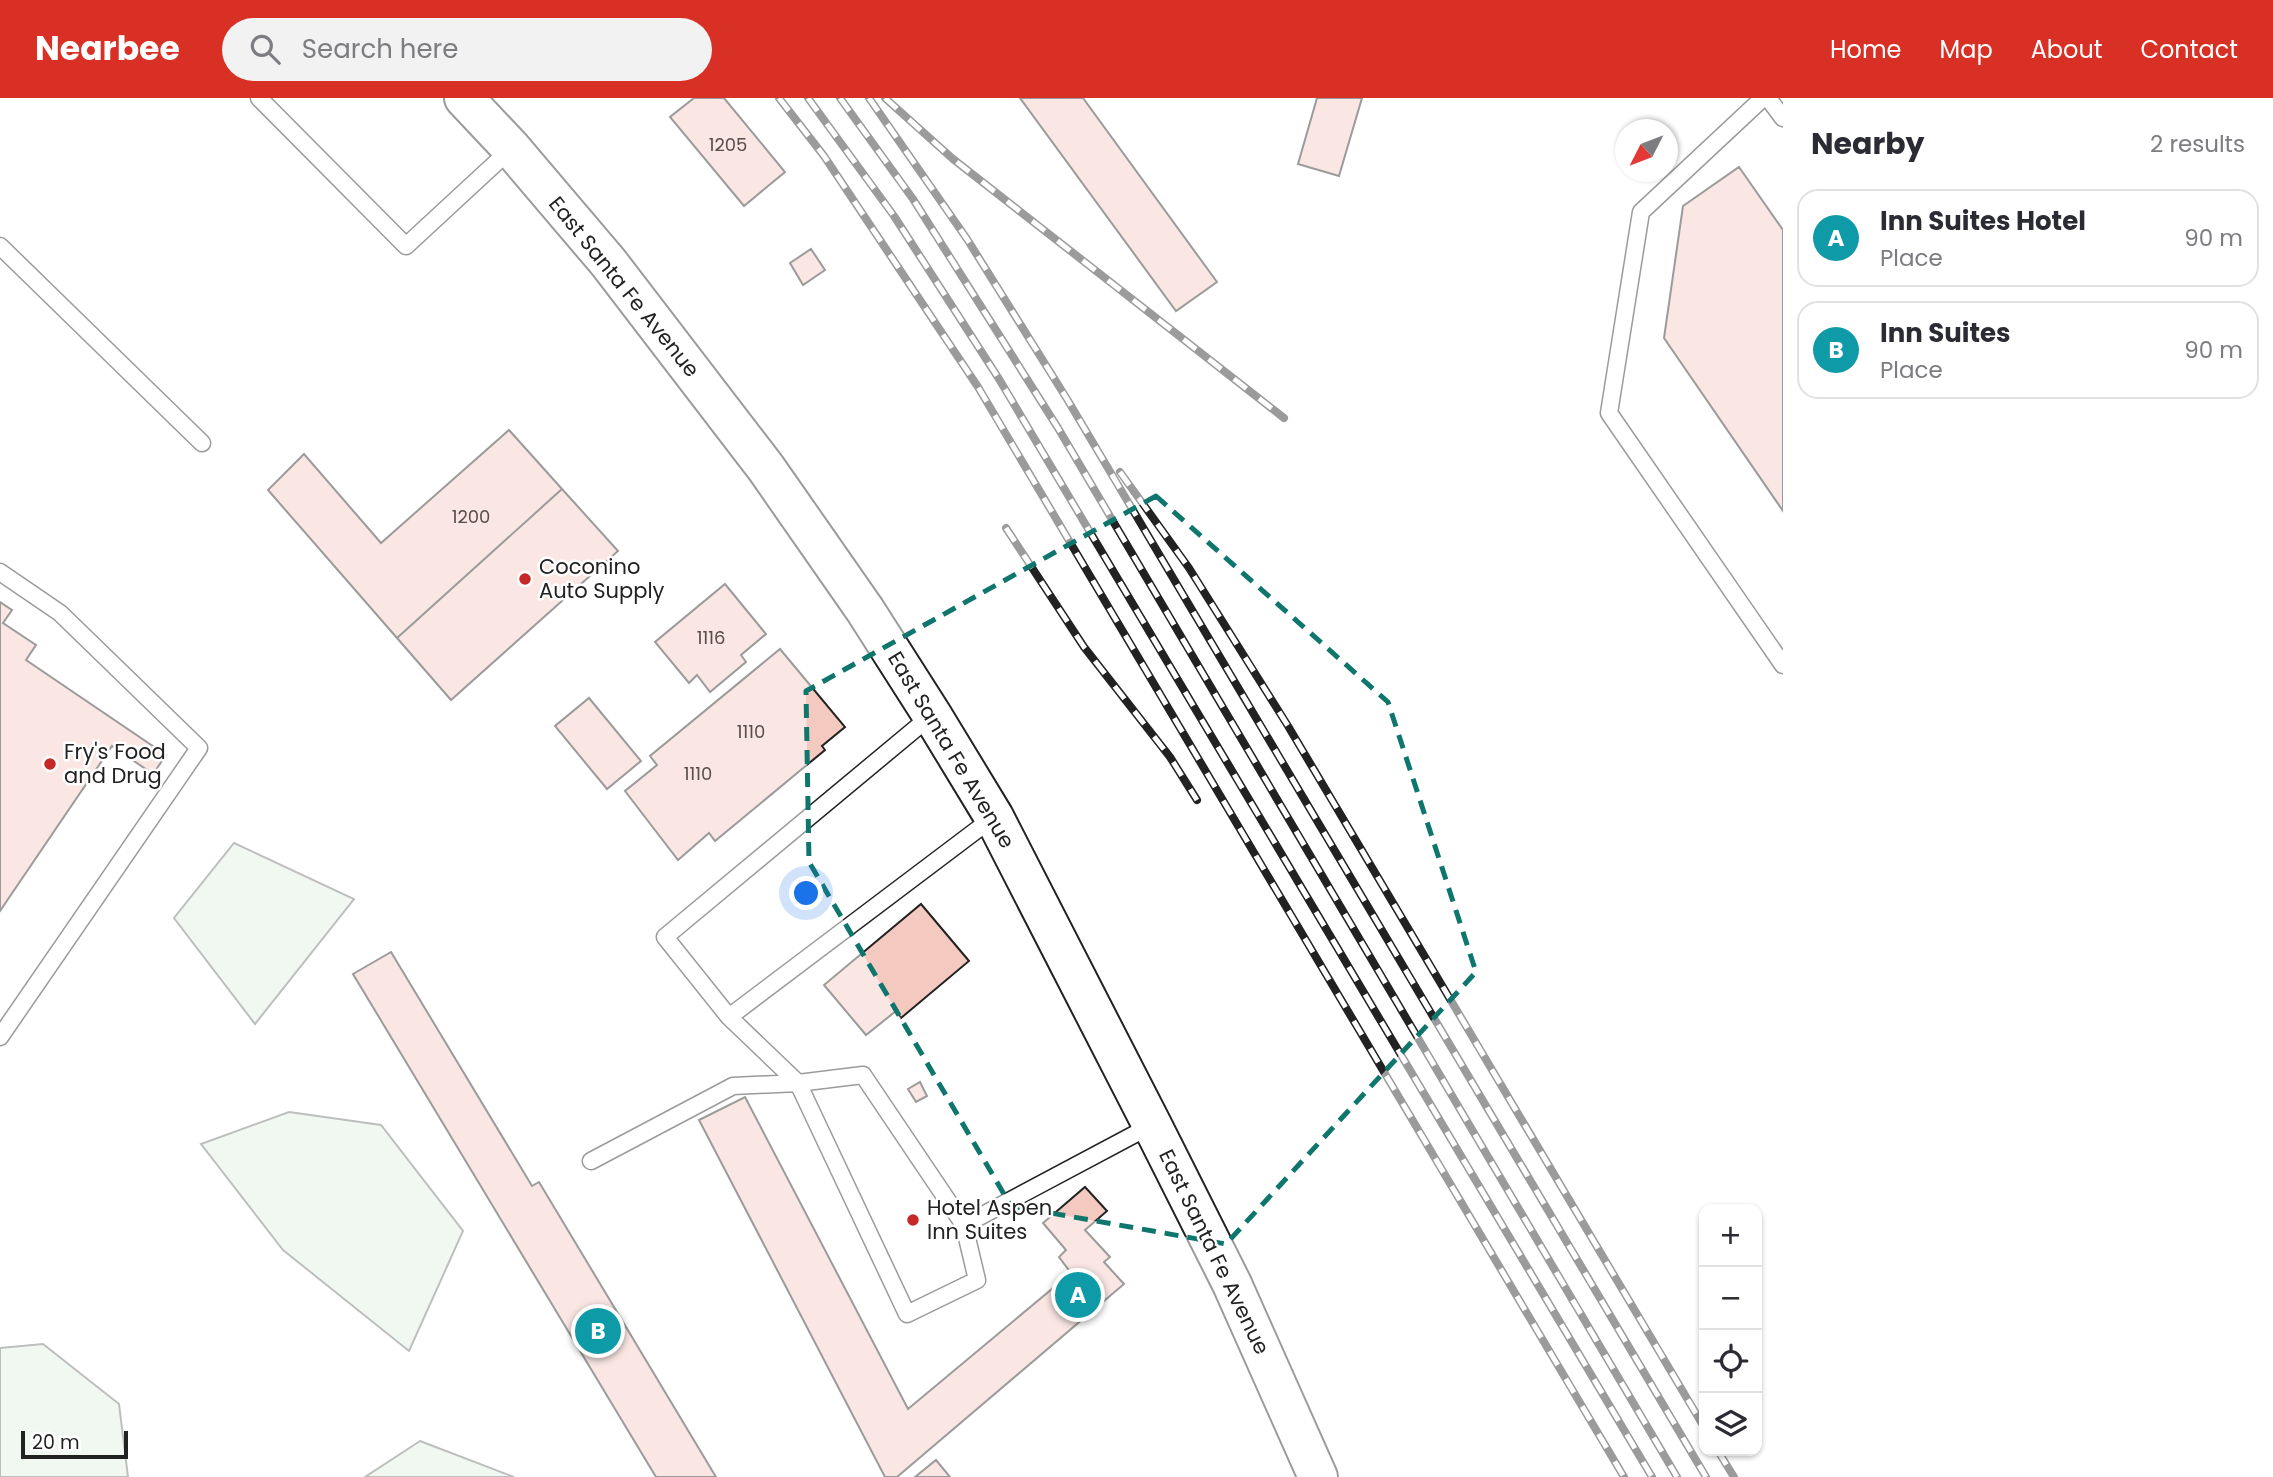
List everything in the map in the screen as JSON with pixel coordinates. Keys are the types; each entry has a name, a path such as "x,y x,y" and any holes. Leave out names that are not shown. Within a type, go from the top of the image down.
{"main road":[{"name":"East Santa Fe Avenue","path":"464,98 512,149 608,262 766,468 865,610 932,715 994,817 1152,1125 1232,1284 1318,1477"}],"lane":[{"path":"259,98 406,246 512,149"},
{"path":"1783,118 1765,98 1640,212 1609,413 1783,665"},
{"path":"0,246 202,443"},
{"path":"0,572 61,613 199,748 0,1037"},
{"path":"592,1161 733,1086 798,1083 863,1076 964,1225 977,1280 907,1314 798,1083 729,1017 665,937 932,715"},
{"path":"729,1017 994,817"},
{"path":"964,1225 1152,1125"}],"highlighted area":[{"path":"1156,496 1388,702 1476,972 1226,1244 1011,1206 809,862 806,691"}],"green space":[{"path":"234,843 354,899 255,1024 174,918"},
{"path":"289,1112 381,1125 463,1231 409,1351 283,1250 201,1144"},
{"path":"43,1344 119,1404 128,1477 0,1477 0,1348"},
{"path":"420,1441 514,1477 365,1477"}],"building":[{"path":"694,98 724,98 785,172 744,206 670,117"},
{"path":"1020,98 1083,98 1217,282 1176,311"},
{"path":"1317,98 1362,98 1339,176 1298,164"},
{"path":"1739,167 1783,230 1783,511 1664,338 1683,206"},
{"path":"811,249 825,270 803,285 790,263"},
{"path":"509,430 562,489 397,638 268,490 304,454 381,543"},
{"path":"562,489 618,551 451,700 397,638"},
{"path":"725,584 766,634 741,655 746,662 710,692 697,675 689,683 655,642"},
{"name":"Fry's Food and Drug","path":"0,602 12,610 3,623 36,645 26,660 166,755 153,774 112,746 0,911"},
{"path":"780,649 845,727 822,746 825,750 715,841 709,833 678,860 625,791 657,765 650,756"},
{"path":"589,698 641,761 607,789 555,726"},
{"path":"921,904 969,961 901,1018 896,1011 866,1035 824,985"},
{"path":"391,952 532,1186 539,1182 716,1477 656,1477 353,974"},
{"path":"920,1082 927,1096 916,1102 908,1089"},
{"path":"745,1097 908,1409 1071,1273 1059,1257 1066,1250 1043,1223 1085,1187 1107,1211 1085,1230 1110,1257 1104,1262 1124,1284 897,1477 885,1477 699,1120"},
{"path":"936,1460 950,1477 915,1477"}],"railway":[{"path":"779,98 824,156 978,387 1624,1477"},
{"path":"808,98 894,216 999,379 1652,1477"},
{"path":"840,98 913,199 1058,428 1677,1477"},
{"path":"869,98 967,239 1067,399 1706,1477"},
{"path":"885,98 953,159 1284,418"},
{"path":"1120,472 1189,568 1288,726 1699,1419"},
{"path":"1006,528 1084,647 1170,757 1197,800"},
{"path":"1721,1456 1734,1477"}],"place":[{"name":"Coconino Auto Supply","path":"525,579"},
{"name":"Fry's Food and Drug","path":"50,764"},
{"name":"Hotel Aspen Inn Suites","path":"913,1220"},
{"name":"Inn Suites Hotel","path":"1078,1295"},
{"name":"Inn Suites","path":"598,1331"}]}
